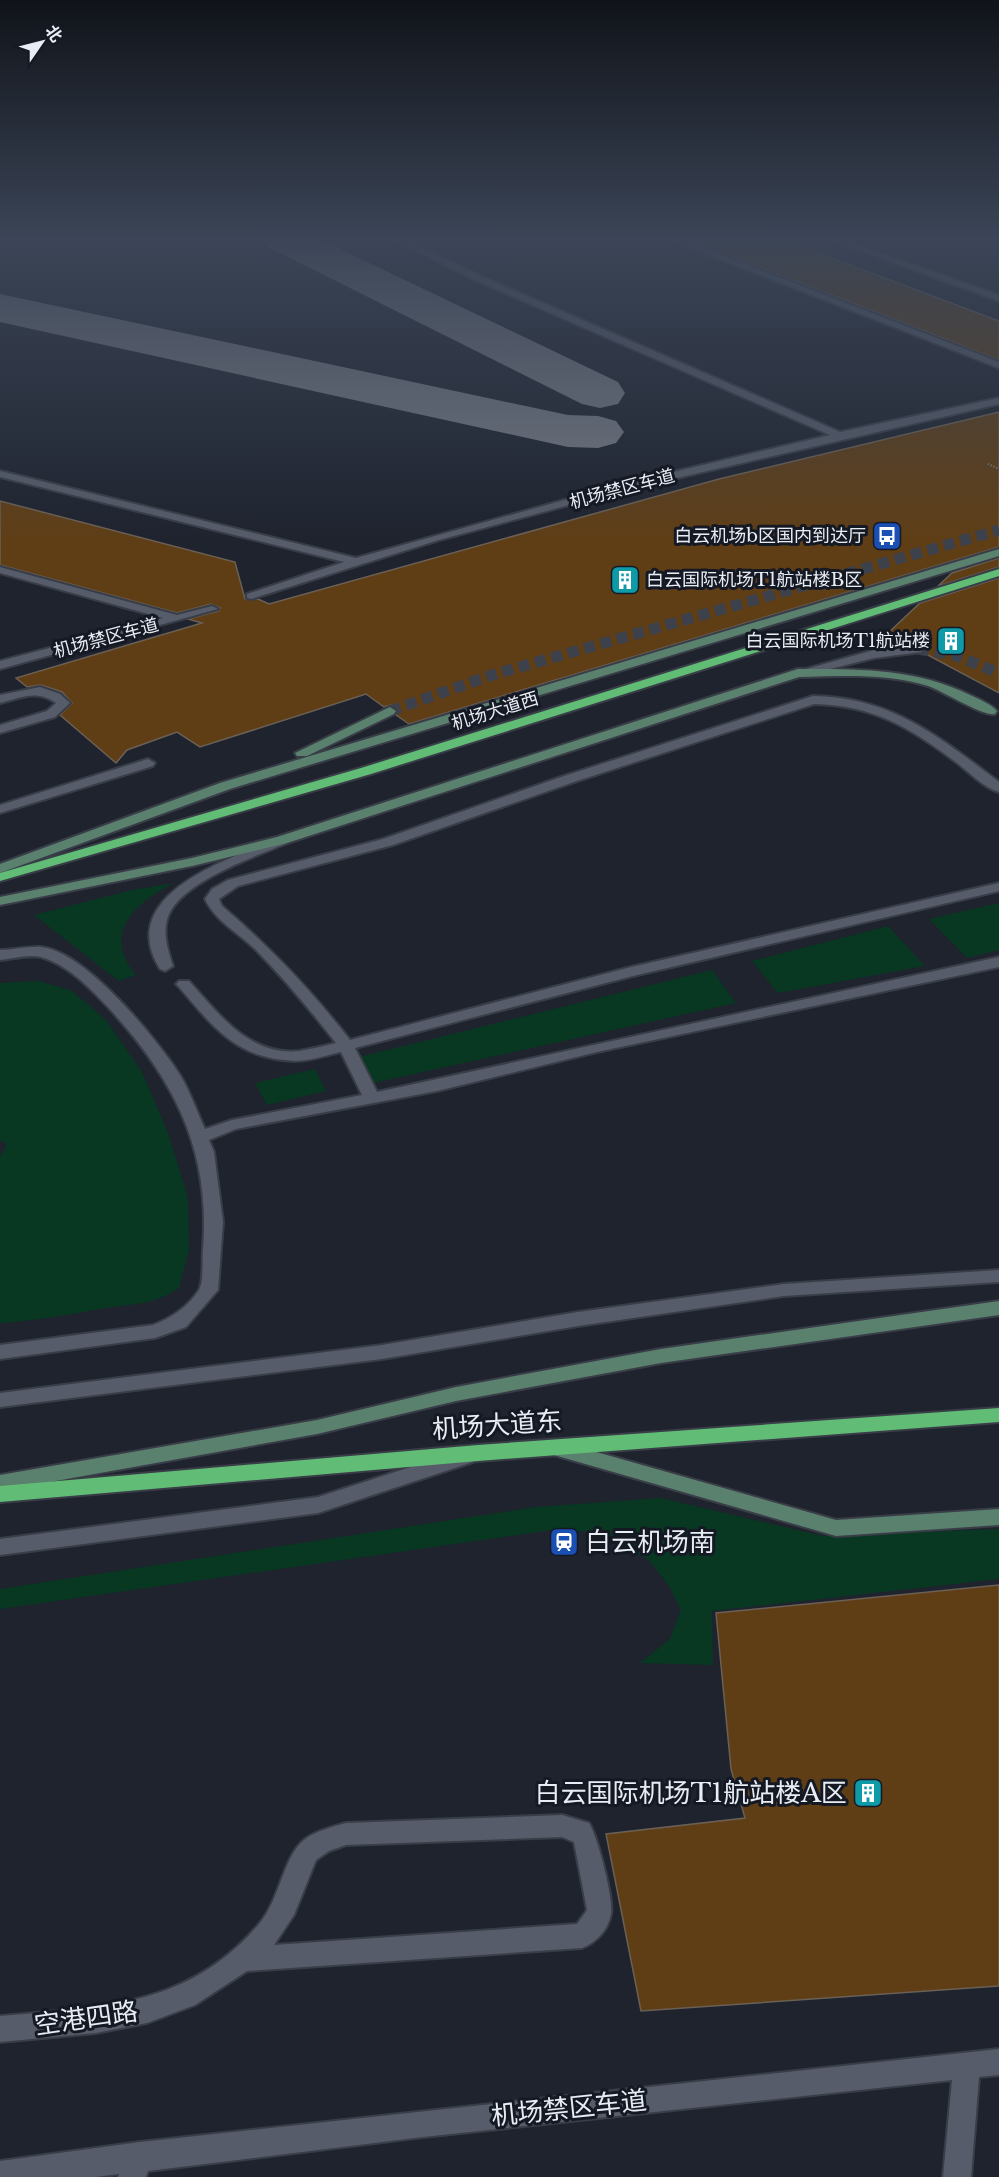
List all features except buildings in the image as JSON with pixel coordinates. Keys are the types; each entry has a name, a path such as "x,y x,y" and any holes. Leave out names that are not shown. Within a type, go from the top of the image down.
{"highway":[{"name":"机场大道西","path":"0,877 366,771 999,572"},
{"name":"机场大道东","path":"0,1494 478,1453 999,1415"}],"main road":[{"path":"225,786 999,552"},
{"path":"0,902 192,862 282,840 798,673 873,674 911,678 953,691 991,711"},
{"path":"0,869 225,786 297,756 390,711"},
{"path":"0,1483 317,1427 456,1394 661,1356 999,1308"},
{"path":"553,1448 836,1528 999,1517"}],"street":[{"path":"617,339 838,435"},
{"path":"931,339 999,365"},
{"name":"机场禁区车道","path":"251,596 354,561 644,483 838,435 999,401"},
{"path":"0,474 354,561"},
{"path":"0,570 178,619"},
{"name":"机场禁区车道","path":"0,665 212,609"},
{"path":"798,673 874,654 918,649"},
{"path":"0,699 37,690 47,691 64,703 51,714 0,729"},
{"path":"371,1097 346,1046 290,976 216,908 212,899 217,892 233,883 388,842 569,779 813,700 838,698 883,710 911,724 999,788"},
{"path":"0,809 148,763"},
{"path":"165,966 158,945 160,914 174,897 197,880 282,840"},
{"path":"184,984 219,1024 238,1040 259,1051 297,1056 346,1046 631,972 999,886"},
{"path":"0,955 41,952 69,964 102,992 139,1031 173,1077 200,1137 205,1152 214,1222 209,1290 179,1322 155,1331 0,1352"},
{"path":"200,1137 232,1125 437,1086 597,1047 999,962"},
{"path":"0,1400 382,1352 578,1319 784,1290 999,1276"},
{"path":"0,1547 318,1505 478,1453"},
{"name":"空港四路","path":"0,2029 129,2015 166,2004 192,1991 241,1959 269,1932 288,1900 304,1860 312,1848 329,1838 346,1834 571,1828 580,1831 585,1838 599,1910 597,1920 591,1930 582,1935 241,1959"},
{"name":"机场禁区车道","path":"0,2175 136,2167 423,2123 999,2062"},
{"path":"957,2177 967,2067"}],"path":[{"path":"988,464 999,469"}],"green space":[{"path":"174,883 147,899 128,920 122,932 122,945 126,959 136,975 119,981 34,915 132,890"},
{"path":"999,903 999,950 967,958 929,919"},
{"path":"888,926 925,966 778,993 752,961"},
{"path":"712,970 736,1003 373,1083 359,1057"},
{"path":"39,981 72,991 106,1020 142,1072 168,1133 188,1198 189,1250 179,1288 159,1298 50,1318 0,1323 0,1157 7,1144 0,1141 0,983"},
{"path":"315,1069 326,1091 267,1105 255,1083"},
{"path":"661,1498 823,1536 999,1529 999,1579 712,1611 713,1665 640,1663 670,1639 681,1610 669,1586 649,1560 604,1534 559,1529 0,1609 0,1589 536,1507"}],"taxiway":[{"path":"141,339 568,431 598,432"},
{"path":"489,339 600,393"}],"tunnel":[{"path":"390,711 492,675 999,530"},
{"path":"918,649 954,655 999,673"}],"place":[{"name":"白云机场b区国内到达厅","path":"887,536"},
{"name":"白云国际机场T1航站楼B区","path":"625,580"},
{"name":"白云国际机场T1航站楼","path":"951,641"},
{"name":"白云机场南","path":"564,1542"},
{"name":"白云国际机场T1航站楼A区","path":"868,1793"}]}
